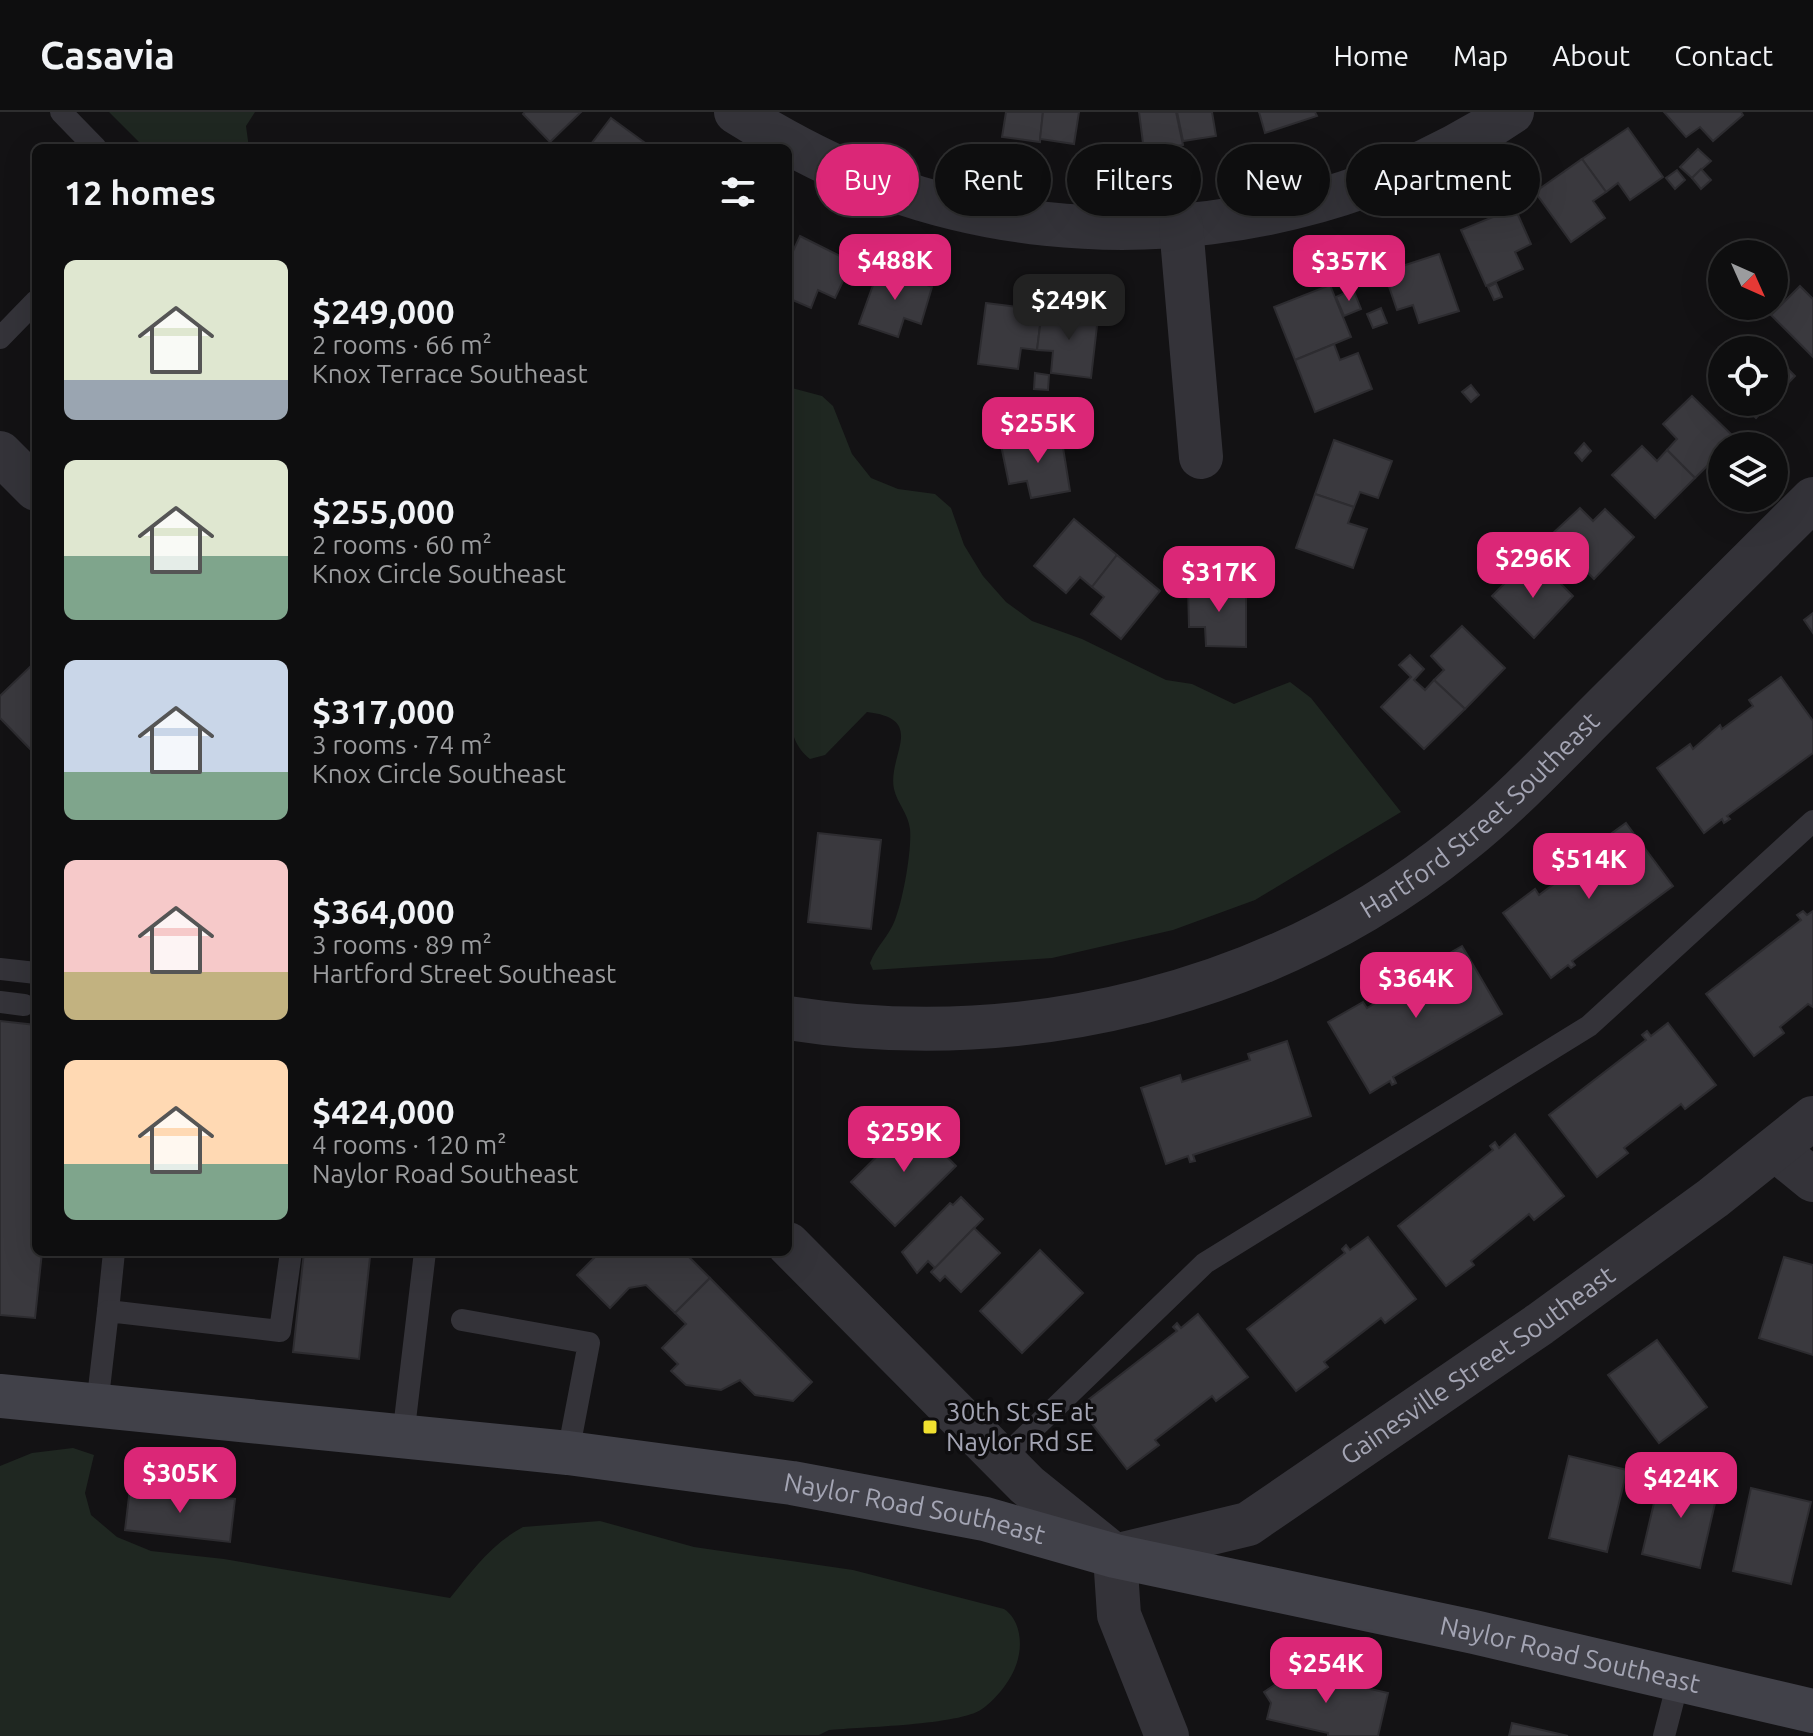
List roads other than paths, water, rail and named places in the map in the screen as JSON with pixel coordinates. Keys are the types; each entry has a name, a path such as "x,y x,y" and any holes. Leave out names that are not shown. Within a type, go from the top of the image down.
{"main road":[{"name":"Naylor Road Southeast","path":"0,1396 568,1453 732,1474 864,1496 985,1519 1115,1556 1679,1678 1813,1711"}],"street":[{"path":"736,112 791,144"},
{"path":"792,144 869,181 966,210 1070,226 1181,226 1288,209 1365,186 1439,154 1512,112"},
{"path":"1181,226 1201,457"},
{"path":"0,453 32,485"},
{"name":"Hartford Street Southeast","path":"792,1018 926,1029 1049,1021 1169,995 1227,977 1312,938 1434,864 1511,800 1813,499"},
{"name":"Gainesville Street Southeast","path":"1115,1556 1248,1524 1540,1324 1813,1118"},
{"path":"1775,1149 1813,1180"},
{"path":"792,1248 1027,1485 1115,1556 1119,1615 1167,1736"}],"lane":[{"path":"61,112 92,144"},
{"path":"0,338 32,305"},
{"path":"1003,1458 1205,1263 1589,1026 1813,821"},
{"path":"0,969 32,973"},
{"path":"0,1002 24,1005"},
{"path":"97,1406 114,1256"},
{"path":"108,1311 280,1331 290,1256"},
{"path":"403,1437 425,1256"},
{"path":"462,1320 589,1343 568,1453"},
{"path":"1664,1736 1679,1678"}],"place":[{"name":"30th St SE at Naylor Rd SE","path":"930,1427"}]}
